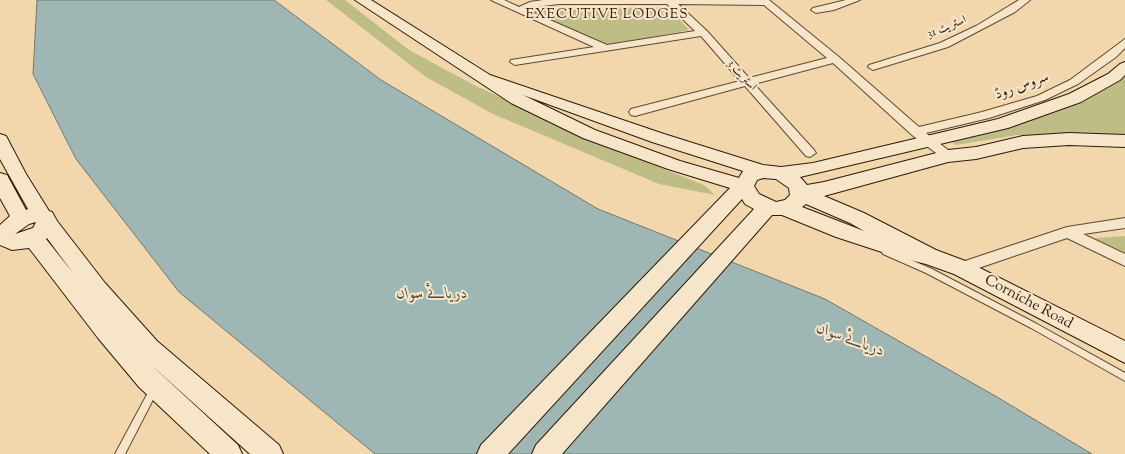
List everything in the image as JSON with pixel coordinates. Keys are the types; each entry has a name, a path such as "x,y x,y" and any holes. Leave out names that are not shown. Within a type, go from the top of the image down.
{"main road":[{"path":"362,0 517,100 589,134 697,172 745,186 752,199 776,208 894,248 930,256"},
{"path":"484,78 658,138 762,171 781,173 814,169 922,137 1002,124 1075,98 1114,77 1125,67"},
{"path":"800,193 824,189 948,156 976,153 1023,142 1069,139 1125,141"},
{"path":"0,140 17,175 20,232"},
{"path":"490,454 745,186 749,176 762,171"},
{"path":"697,172 708,177 721,187 724,206"},
{"path":"545,454 750,225 776,208 796,203 800,193 797,184 781,173"},
{"path":"0,180 20,232 156,386 229,454"},
{"path":"800,193 857,218 930,256"},
{"path":"20,232 96,289 149,348 270,454"},
{"name":"Corniche Road","path":"930,256 961,268 1125,353"}],"street":[{"path":"496,0 608,49"},
{"path":"816,10 834,7 855,0"},
{"name":"اسٹریٹ 31","path":"873,66 944,45 980,28 1012,10 1025,0"},
{"name":"اسٹریٹ 3","path":"669,1 703,33 810,153"},
{"path":"519,10 544,2 766,2 835,59 922,137 948,156"},
{"path":"515,62 703,33"},
{"name":"سروس روڈ","path":"922,137 984,115 1041,98 1074,82 1112,55 1125,42"},
{"path":"635,112 835,59"},
{"path":"961,268 1068,232 1125,223"},
{"path":"1068,232 1125,260"}],"lane":[{"path":"870,240 887,253 972,294 1125,377"},
{"path":"120,454 156,386"}],"shaded area":[{"path":"326,0 345,0 409,50 474,85 589,139 704,185 715,195 659,184 493,114 426,77"},
{"path":"669,8 689,30 608,46 529,13 536,10"},
{"path":"1125,74 1125,139 1096,134 1017,135 956,145 950,140 1084,99 1115,83"},
{"path":"1125,236 1125,258 1089,241 1097,238"}],"water":[{"name":"دریائے سواں","path":"37,0 274,0 381,80 598,209 825,299 997,397 1092,454 375,454 179,292 76,159 33,74"}],"district":[{"name":"EXECUTIVE LODGES","path":"607,16"}]}
